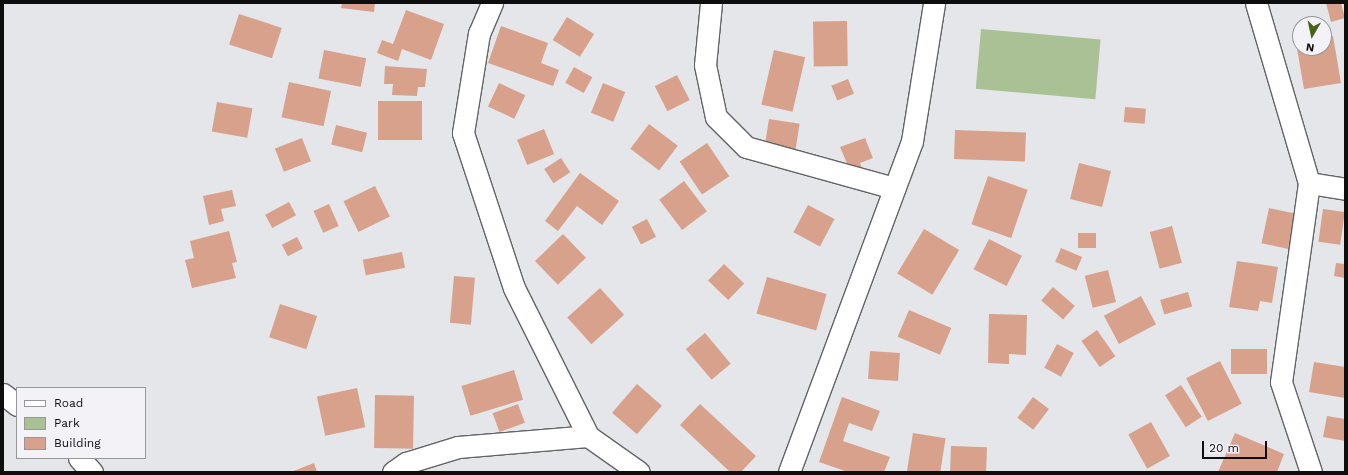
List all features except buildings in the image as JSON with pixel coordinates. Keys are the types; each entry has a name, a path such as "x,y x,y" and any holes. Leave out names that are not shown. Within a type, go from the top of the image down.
{"street":[{"path":"492,3 479,33 463,133 514,288 588,436 639,472"},
{"path":"711,3 705,65 716,117 746,147 894,188"},
{"path":"789,472 912,141 934,3"},
{"path":"1256,3 1309,183 1281,382 1311,472"},
{"path":"1309,183 1345,189"},
{"path":"3,394 16,404"},
{"path":"393,472 406,463 458,447 588,436"},
{"path":"80,459 92,472"}],"green space":[{"path":"981,29 1101,39 1095,99 976,89"}]}
